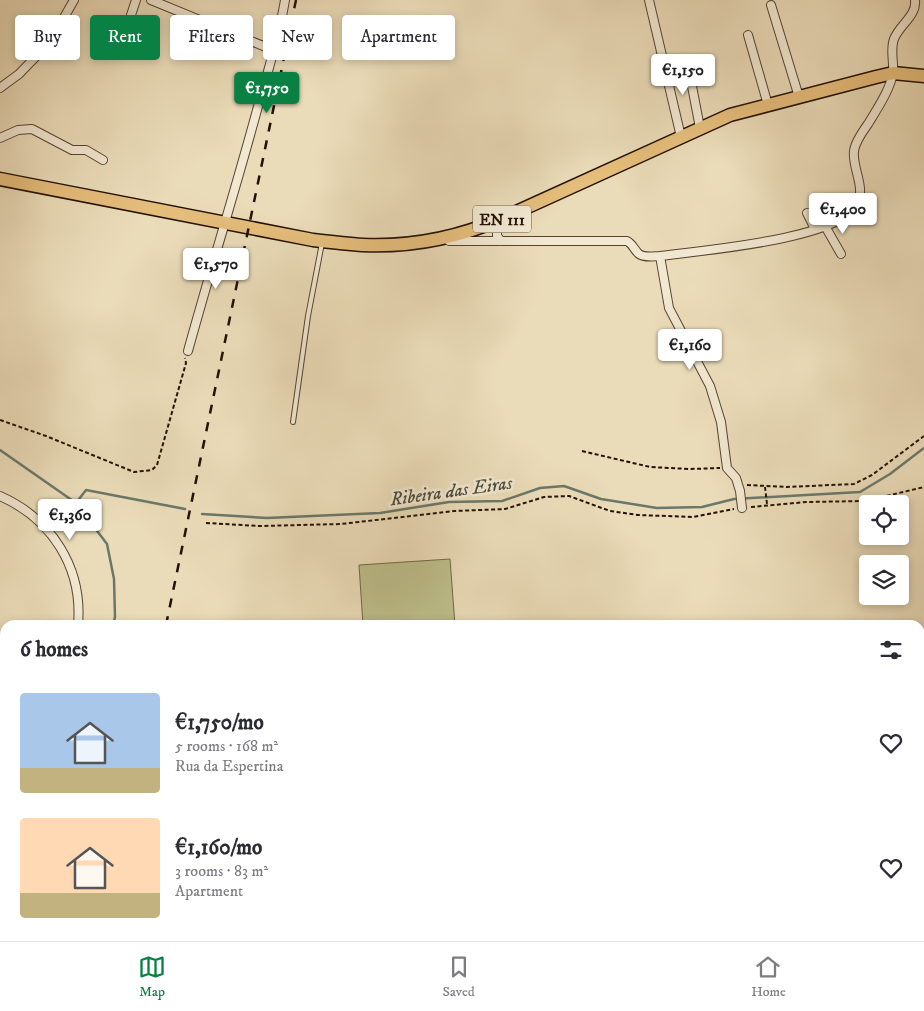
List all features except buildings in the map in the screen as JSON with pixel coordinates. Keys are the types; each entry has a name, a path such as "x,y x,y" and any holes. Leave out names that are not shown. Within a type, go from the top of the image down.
{"main road":[{"name":"EN 111","path":"0,179 323,241 363,245 432,241 478,229 501,220 730,115 893,74 924,75"}],"street":[{"path":"0,88 20,74 50,42 74,0"},
{"path":"131,15 136,0"},
{"path":"151,0 263,46"},
{"path":"281,15 285,0"},
{"path":"649,0 681,136"},
{"path":"432,241 627,241 631,242 640,254 660,256 773,241 825,226 852,213 858,204 860,185 854,149 884,96 893,74 893,41 902,26 913,14 915,0"},
{"path":"771,5 799,97"},
{"path":"748,35 768,105"},
{"path":"188,351 206,283 226,223 270,60"},
{"path":"687,60 700,128"},
{"path":"0,138 18,130 32,129 72,150 86,150 103,160"},
{"path":"807,213 815,229"},
{"path":"501,220 497,228 497,236 501,241"},
{"path":"825,226 841,254"},
{"path":"660,256 669,308 710,386 720,422 727,468 736,478 742,505"},
{"path":"0,496 31,514 57,540 78,591 78,620"}],"lane":[{"path":"293,422 308,316 323,241"}],"path":[{"path":"0,420 46,436 134,472 152,470 157,464 188,351"},
{"path":"736,478 749,486 765,488 854,484 872,475 924,436"},
{"path":"582,451 650,467 727,468"},
{"path":"206,523 260,526 341,524 454,511 505,509 544,497 569,496 610,511 638,515 693,517 742,505 865,501 924,487"},
{"path":"765,488 767,504"}],"green space":[{"path":"450,559 455,620 363,620 359,565"}],"waterway":[{"name":"Ribeira das Eiras","path":"202,514 267,518 380,513 449,502 502,501 540,488 564,486 601,499 657,508 702,507 734,499 860,492 890,474 924,448"},
{"path":"0,450 76,503 107,544 114,579 114,620"},
{"name":"Ribeira das Eiras","path":"76,503 86,490 185,509"}],"railway":[{"path":"167,620 296,0"}]}
